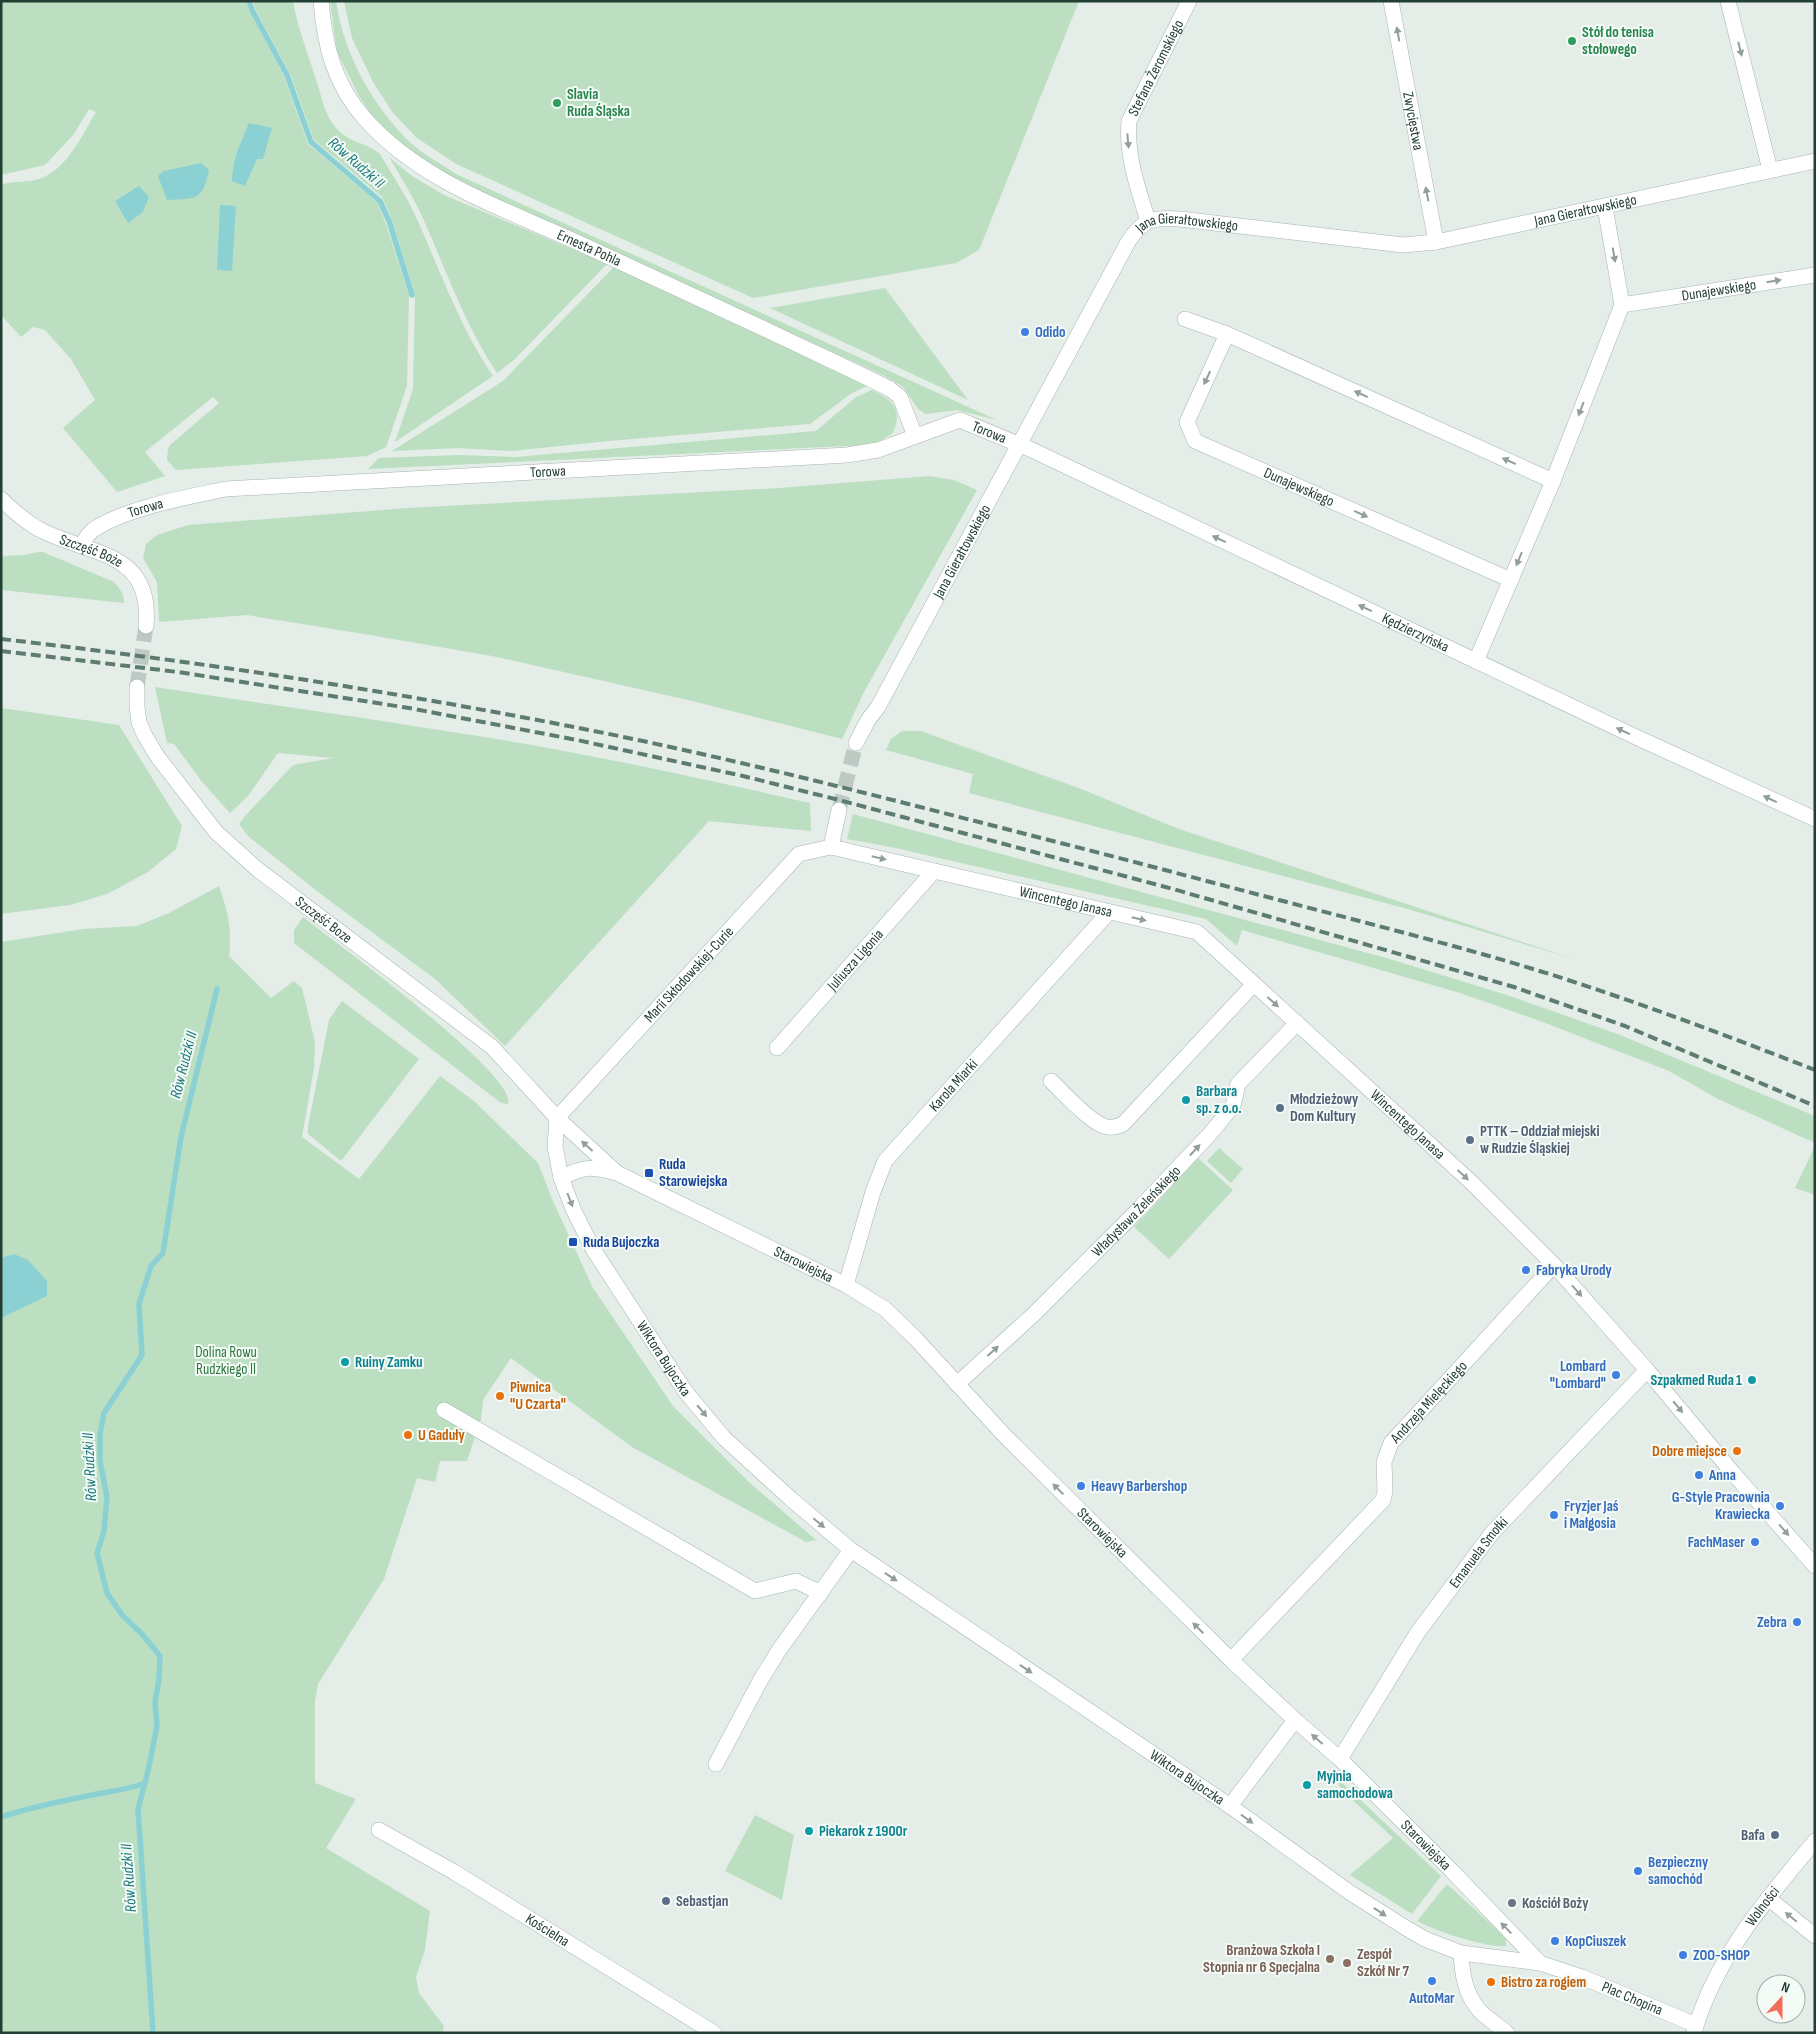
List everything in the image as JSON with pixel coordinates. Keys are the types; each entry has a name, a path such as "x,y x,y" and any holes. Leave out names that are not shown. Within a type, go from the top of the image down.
{"street":[{"name":"Ernesta Pohla","path":"320,1 326,42 336,72 343,85 364,118 390,144 411,161 454,186 890,389 900,397 915,436"},
{"name":"Stefana Żeromskiego","path":"1148,221 1139,193 1127,139 1129,121 1189,1"},
{"name":"Zwycięstwa","path":"1392,1 1436,242"},
{"path":"1728,1 1770,170"},
{"name":"Jana Gierałtowskiego","path":"856,743 878,706 1128,242 1136,230 1148,221 1161,218 1180,219 1403,246 1436,242 1815,161"},
{"path":"1476,661 1553,481 1622,305 1605,207"},
{"name":"Dunajewskiego","path":"1622,305 1815,275"},
{"path":"1185,318 1227,334 1553,481"},
{"name":"Dunajewskiego","path":"1227,334 1187,422 1195,440 1511,580"},
{"name":"Torowa","path":"82,545 92,531 113,520 179,499 226,489 848,455 878,450 960,420 1019,444"},
{"name":"Kędzierzyńska","path":"1019,444 1476,661 1815,819"},
{"name":"Szczęść Boże","path":"1,499 20,516 38,528 118,561 136,576 146,600 146,626"},
{"name":"Szczęść Boze","path":"137,687 139,722 144,734 157,756 216,832 257,868 492,1046 557,1118"},
{"path":"832,847 839,810"},
{"name":"Marii Skłodowskiej-Curie","path":"557,1118 799,854 832,847"},
{"name":"Wincentego Janasa","path":"832,847 1197,932 1471,1182 1554,1266 1815,1566"},
{"name":"Juliusza Ligonia","path":"777,1048 934,871"},
{"name":"Karola Miarki","path":"846,1285 873,1192 885,1161 1109,912"},
{"path":"1051,1081 1094,1121 1106,1127 1116,1127 1123,1124 1254,984"},
{"name":"Władysława Żeleńskiego","path":"957,1384 1032,1315 1135,1213 1209,1135 1233,1106 1238,1084 1297,1023"},
{"name":"Starowiejska","path":"557,1118 617,1172"},
{"name":"Wiktora Bujoczka","path":"557,1118 555,1147 561,1178 593,1249 685,1391 724,1438 791,1499 851,1550 1230,1806 1349,1892 1398,1923 1425,1939 1461,1953 1540,1963"},
{"name":"Starowiejska","path":"561,1178 593,1167 617,1172 846,1285 885,1309 916,1339 1005,1436 1231,1660 1340,1759 1452,1871 1540,1963"},
{"name":"Andrzeja Mielęckiego","path":"1231,1660 1383,1500 1385,1491 1384,1462 1391,1443 1554,1266"},
{"name":"Emanuela Smołki","path":"1340,1759 1418,1632 1492,1533 1646,1370"},
{"path":"444,1410 755,1591 796,1581 821,1593"},
{"path":"716,1764 760,1681 779,1650 851,1550"},
{"path":"1230,1806 1295,1720"},
{"name":"Kościelna","path":"379,1830 470,1882 714,2033"},
{"name":"Wolności","path":"1695,2029 1705,2001 1738,1937 1815,1841"},
{"path":"1768,1898 1815,1936"},
{"path":"1461,1953 1462,1973 1478,2010 1507,2033"},
{"name":"Plac Chopina","path":"1540,1963 1582,1977 1695,2029"}],"green space":[{"path":"1,1 246,1 284,76 308,144 377,202 409,295 407,386 386,447 367,456 176,470 167,460 170,445 219,403 213,397 145,452 165,476 117,492 63,428 95,400 71,359 45,330 33,327 21,337 1,315 1,185 39,179 58,168 73,151 96,112 89,109 74,134 45,165 1,175"},
{"path":"253,1 293,1 323,103 331,121 344,136 370,147 380,154 412,209 460,319 493,376 395,442 413,389 415,295 390,215 382,197 314,140 291,76 255,9"},
{"path":"330,1 336,1 345,40 353,60 362,79 385,114 412,144 456,174 997,420 957,410 926,414 918,409 903,387 883,375 455,180 405,148 374,119 359,96 337,52"},
{"path":"344,1 1079,1 979,250 956,263 753,298 456,164 417,138 393,113 373,82 352,38"},
{"path":"389,157 412,176 444,195 607,264 514,360 497,373 465,315 417,207"},
{"path":"614,267 867,386 852,393 810,424 512,451 458,448 392,451 503,381"},
{"path":"885,288 968,400 770,308"},
{"path":"872,390 891,402 897,418 892,434 866,445 368,469 379,458 459,455 515,457 816,431 856,397"},
{"path":"929,476 954,480 977,490 864,692 842,739 688,700 492,656 364,634 247,615 159,622 157,582 143,558 146,544 157,535 188,525 408,508 780,488"},
{"path":"43,552 114,582 120,589 124,603 1,590 1,556 25,555"},
{"path":"155,687 508,741 724,784 810,803 811,831 709,821 505,1046 435,979 322,895 248,836 239,824 293,765 333,758 278,753 248,796 230,813 203,783 174,744 167,743"},
{"path":"1,708 119,725 182,826 176,849 148,872 107,894 70,905 1,914"},
{"path":"902,731 921,731 1081,789 1179,829 1574,959 1404,908 969,793 973,774 886,750 891,739"},
{"path":"853,814 1390,959 1510,996 1620,1035 1815,1116 1815,1143 1718,1099 1669,1071 1540,1021 1460,993 1242,930 1237,946 1206,919 891,847 847,839"},
{"name":"Dolina Rowu Rudzkiego II","path":"219,886 228,920 230,937 229,956 271,998 294,981 302,988 315,1042 314,1068 302,1137 359,1179 440,1076 474,1101 538,1163 552,1199 593,1288 673,1406 750,1483 816,1540 806,1542 632,1447 511,1358 483,1400 481,1419 467,1461 440,1461 435,1482 417,1478 384,1579 318,1684 315,1701 315,1783 356,1799 326,1848 430,1911 425,1950 416,1977 419,1993 444,2026 442,2033 1,2033 1,942 83,929 137,926 169,913"},
{"path":"303,917 383,978 455,1038 485,1066 503,1089 508,1104 501,1103 294,943 294,930"},
{"path":"342,1001 419,1059 341,1161 308,1134 308,1126 329,1020"},
{"path":"1815,1146 1815,1195 1795,1188"},
{"path":"1219,1148 1243,1169 1231,1183 1207,1161"},
{"path":"1198,1158 1233,1190 1169,1259 1134,1227"},
{"path":"1335,1776 1441,1876 1412,1914 1350,1875 1393,1838 1341,1789"},
{"path":"755,1815 794,1835 782,1900 725,1871"},
{"path":"1446,1885 1506,1938 1506,1946 1497,1946 1461,1938 1417,1921"}],"water":[{"path":"249,123 272,128 263,159 257,159 245,186 232,181 232,173"},
{"path":"201,163 209,170 201,193 192,198 167,200 158,176 164,171"},
{"path":"139,186 149,197 143,212 128,223 115,201"},
{"path":"220,205 236,206 232,271 217,270"},
{"path":"14,1254 28,1260 47,1281 47,1296 1,1318 1,1258"}],"waterway":[{"name":"Rów Rudzki II","path":"249,1 287,75 311,142 380,201 389,221 412,295"},
{"name":"Rów Rudzki II","path":"153,2033 138,1809 157,1726 155,1702 160,1656 142,1634 122,1615 107,1593 97,1553 104,1531 107,1497 100,1461 100,1434 104,1413 142,1355 139,1304 151,1266 163,1253 181,1137 217,989"},
{"path":"1,1817 46,1804 126,1789 145,1783"}],"tunnel":[{"path":"137,687 146,626"},
{"path":"839,810 856,743"}],"railway":[{"path":"1,639 228,668 379,692 604,733 786,774 1119,858 1510,962 1630,1001 1815,1070"},
{"path":"1,651 178,672 409,708 577,740 743,776 839,800 1173,889 1514,987 1625,1026 1815,1106"}],"place":[{"name":"Stół do tenisa stołowego","path":"1572,41"},
{"name":"Slavia Ruda Śląska","path":"557,103"},
{"name":"Odido","path":"1025,332"},
{"name":"Barbara sp. z o.o.","path":"1186,1100"},
{"name":"Młodzieżowy Dom Kultury","path":"1280,1108"},
{"name":"PTTK – Oddział miejski w Rudzie Śląskiej","path":"1470,1140"},
{"name":"Ruda Starowiejska","path":"649,1173"},
{"name":"Ruda Bujoczka","path":"573,1242"},
{"name":"Fabryka Urody","path":"1526,1270"},
{"name":"Ruiny Zamku","path":"345,1362"},
{"name":"Lombard \"Lombard\"","path":"1616,1375"},
{"name":"Szpakmed Ruda 1","path":"1752,1380"},
{"name":"Piwnica \"U Czarta\"","path":"500,1396"},
{"name":"U Gaduły","path":"408,1435"},
{"name":"Dobre miejsce","path":"1737,1451"},
{"name":"Anna","path":"1699,1475"},
{"name":"Heavy Barbershop","path":"1081,1486"},
{"name":"G-Style Pracownia Krawiecka","path":"1780,1506"},
{"name":"Fryzjer Jaś i Małgosia","path":"1554,1515"},
{"name":"FachMaser","path":"1755,1542"},
{"name":"Zebra","path":"1797,1622"},
{"name":"Myjnia samochodowa","path":"1307,1785"},
{"name":"Piekarok z 1900r","path":"809,1831"},
{"name":"Bafa","path":"1775,1835"},
{"name":"Bezpieczny samochód","path":"1638,1871"},
{"name":"Sebastjan","path":"666,1901"},
{"name":"Kościół Boży","path":"1512,1903"},
{"name":"KopCiuszek","path":"1555,1941"},
{"name":"ZOO-SHOP","path":"1683,1955"},
{"name":"Branżowa Szkoła I Stopnia nr 6 Specjalna","path":"1330,1959"},
{"name":"Zespół Szkół Nr 7","path":"1347,1963"},
{"name":"AutoMar","path":"1432,1981"},
{"name":"Bistro za rogiem","path":"1491,1982"}]}
